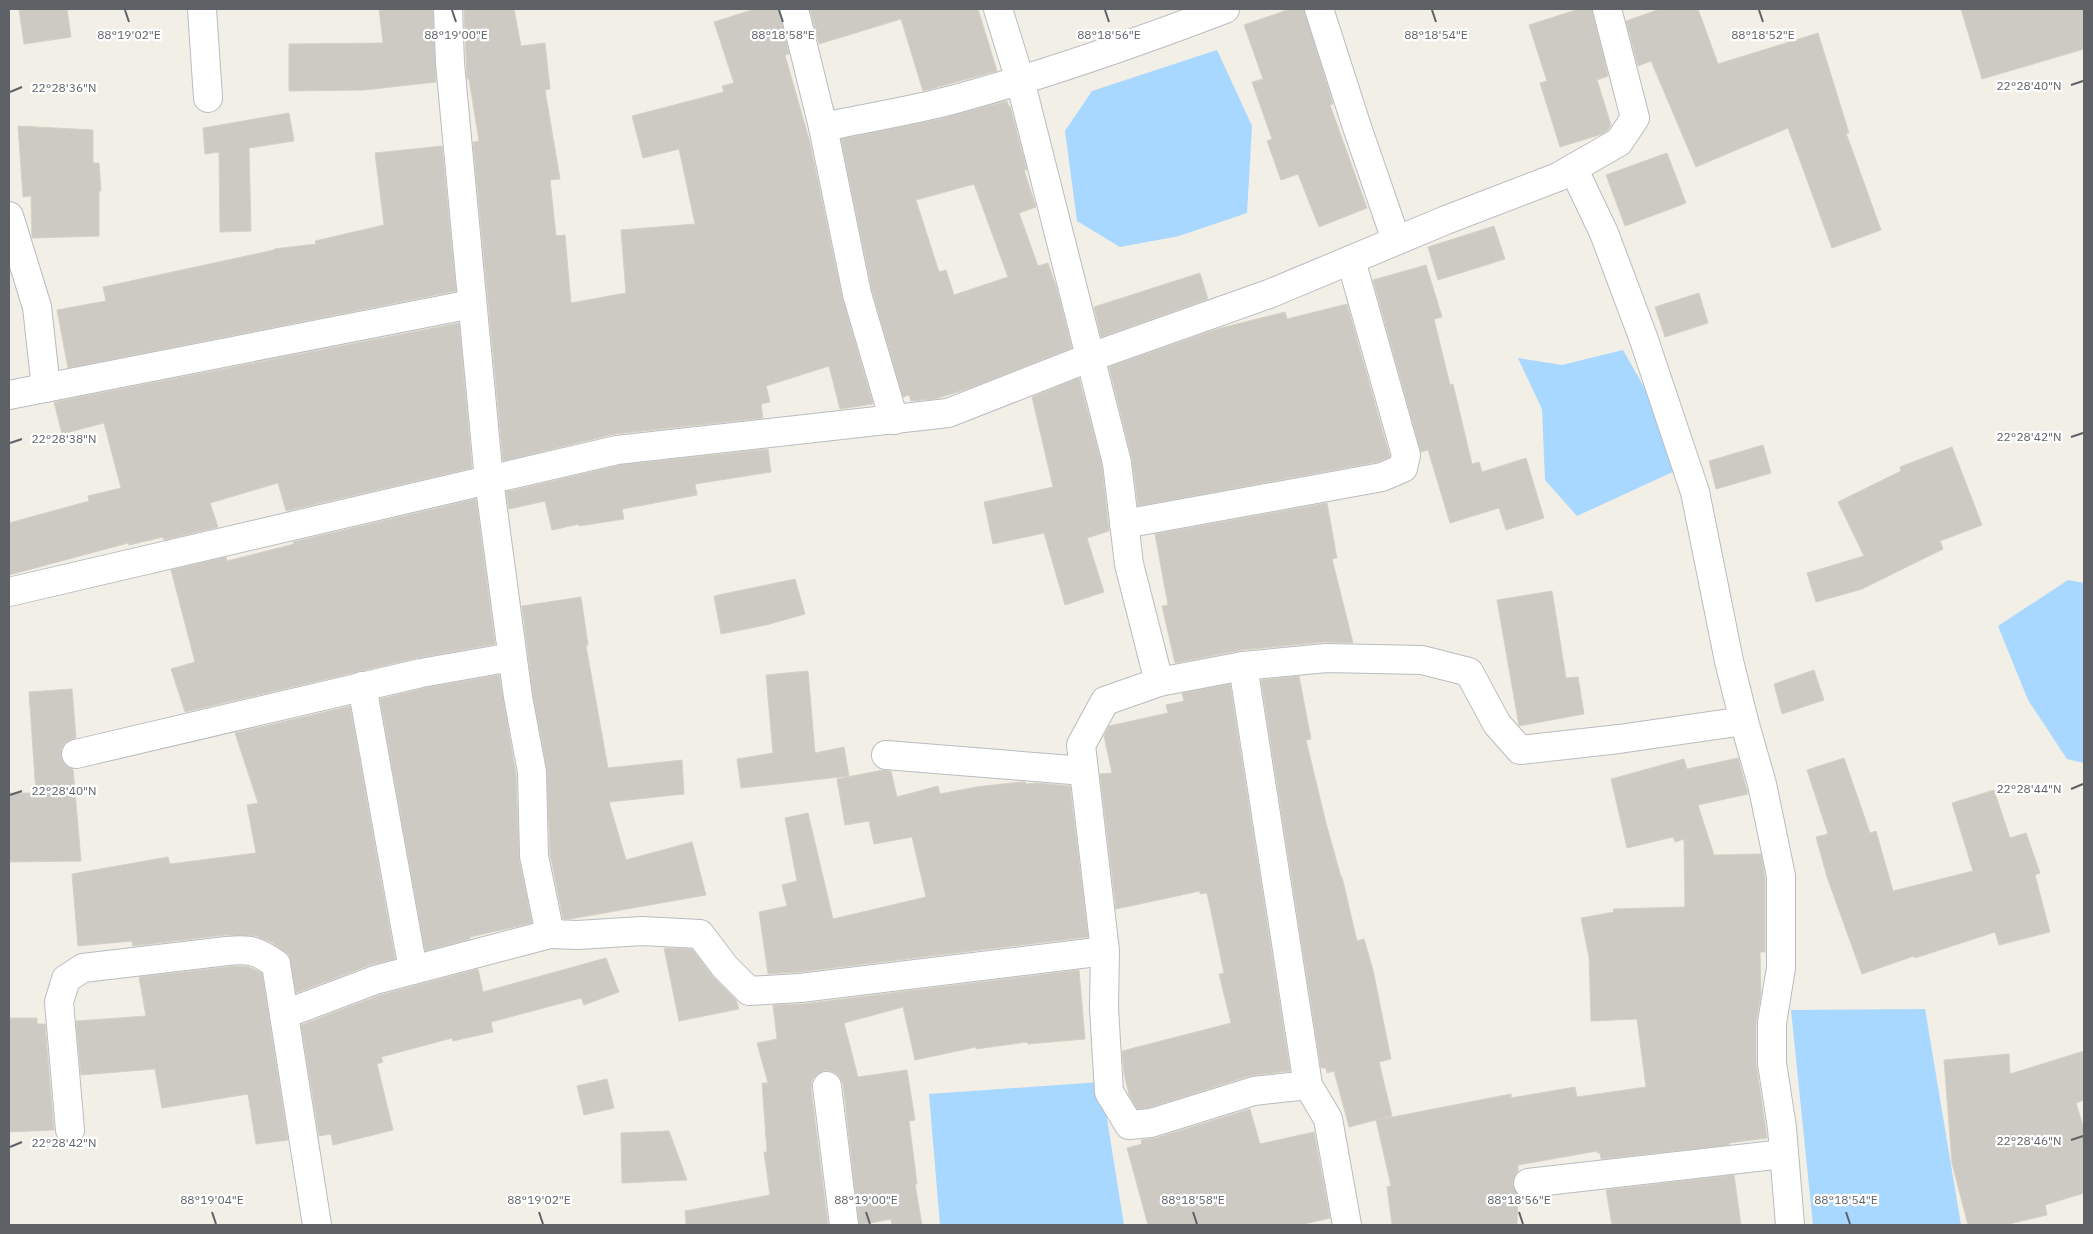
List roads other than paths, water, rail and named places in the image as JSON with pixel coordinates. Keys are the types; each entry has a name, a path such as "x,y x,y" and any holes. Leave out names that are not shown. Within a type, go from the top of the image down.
{"street":[{"path":"202,9 208,98"},
{"path":"448,9 451,72 489,480 512,657 532,772 534,856 550,934"},
{"path":"794,9 822,127 857,294 894,420"},
{"path":"998,9 1020,80 1091,357 1116,463 1129,564 1159,682"},
{"path":"822,127 950,100 1020,80 1155,36 1225,9"},
{"path":"1319,9 1357,128 1396,240"},
{"path":"9,592 617,450 948,413 1091,357 1269,294 1396,240 1558,177 1619,142 1635,118 1613,10"},
{"path":"1573,168 1604,233 1643,337 1695,492 1729,661 1762,784 1781,876 1781,968 1772,1023 1772,1063 1782,1128 1790,1225"},
{"path":"9,216 37,307 46,388"},
{"path":"1124,524 1382,477 1403,468 1406,455 1351,260"},
{"path":"9,395 472,304"},
{"path":"76,754 362,686 421,673 512,657"},
{"path":"1308,1085 1254,1091 1151,1123 1129,1125 1109,1092 1104,1008 1105,951 1081,745 1105,701 1159,682 1243,666 1326,658 1422,660 1470,672 1497,724 1520,750 1619,739 1744,721"},
{"path":"1243,666 1308,1085 1328,1118 1347,1225"},
{"path":"362,686 412,970"},
{"path":"886,756 1084,771"},
{"path":"285,1014 375,980 550,934 578,936 642,931 700,934 724,967 749,991 800,988 1105,951"},
{"path":"70,1130 59,1002 66,979 82,968 247,949 262,954 276,964 318,1225"},
{"path":"827,1086 844,1225"},
{"path":"1528,1182 1784,1154"}],"water":[{"path":"1217,50 1252,126 1247,213 1179,236 1120,247 1077,221 1065,131 1092,91"},
{"path":"1623,350 1661,417 1677,470 1577,516 1545,480 1542,409 1518,358 1562,365"},
{"path":"2068,580 2084,583 2084,763 2067,759 2028,700 1998,626"},
{"path":"1925,1009 1961,1225 1813,1225 1791,1010"},
{"path":"1101,1082 1124,1225 940,1225 929,1094"}]}
